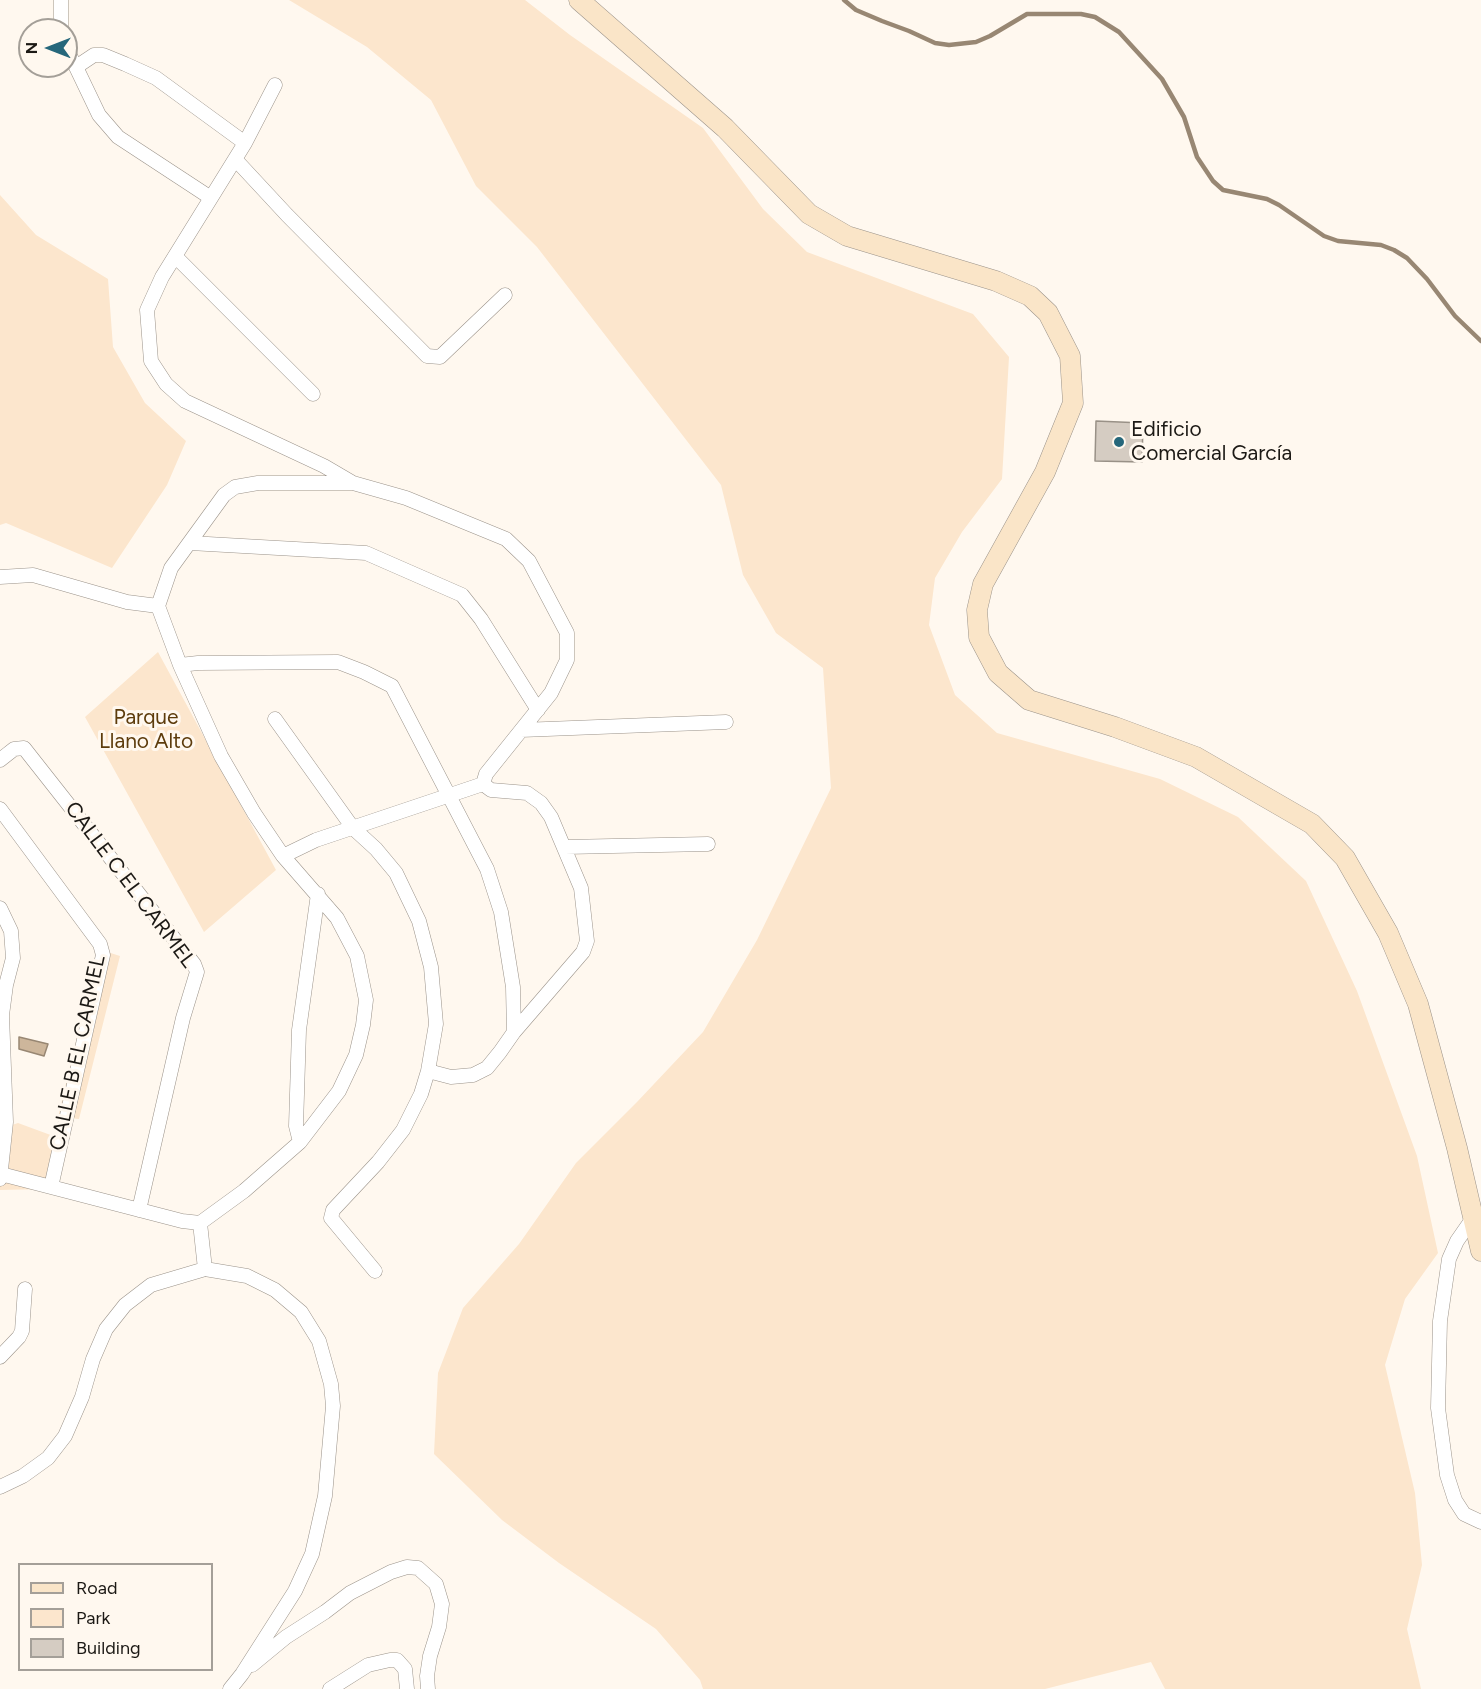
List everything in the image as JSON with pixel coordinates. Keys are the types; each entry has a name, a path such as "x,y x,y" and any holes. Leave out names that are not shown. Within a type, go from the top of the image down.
{"street":[{"path":"61,0 61,18"},
{"path":"579,0 725,128 809,214 847,237 996,281 1030,297 1048,313 1070,356 1073,403 1045,472 983,584 977,610 979,637 998,673 1029,700 1115,727 1196,757 1312,824 1345,858 1388,933 1418,1004 1481,1251"},
{"path":"78,66 94,55 103,55 156,78 245,143"},
{"path":"78,71 99,116 118,137 211,198"},
{"path":"275,85 245,143 162,277 147,310 151,361 166,384 185,401 324,466 353,483 406,498 452,519 506,538 529,561 567,633 567,660 551,693 486,774 483,784"},
{"path":"235,159 287,215 427,356 440,357 504,295"},
{"path":"175,256 313,394"},
{"path":"1,1174 183,1221 200,1223 244,1191 300,1142 339,1091 356,1055 363,1025 366,999 357,956 337,918 283,856 220,756 180,665 158,606 171,568 224,495 235,487 258,483 353,483"},
{"path":"190,543 366,553 462,595 482,619 538,710"},
{"path":"0,578 33,575 127,602 158,606"},
{"path":"180,665 338,662 392,686 487,869 501,912 513,987 514,1032"},
{"path":"275,718 353,828 376,849 396,873 419,921 431,967 436,1024 428,1071 421,1094 403,1130 378,1162 333,1210 331,1218 375,1271"},
{"path":"521,730 726,722"},
{"name":"CALLE C EL CARMEL","path":"0,760 14,749 24,748 194,964 197,972 183,1018 139,1210"},
{"path":"283,856 316,840 483,784"},
{"path":"428,1071 450,1077 473,1075 486,1068 583,952 587,940 581,888 551,817 541,803 527,793 491,790 483,784"},
{"name":"CALLE B EL CARMEL","path":"0,808 100,944 103,955 51,1186"},
{"path":"565,847 708,844"},
{"path":"300,1142 296,1126 299,1030 318,894"},
{"path":"0,908 11,932 13,958 2,1015 6,1122 0,1179"},
{"path":"1473,1218 1457,1241 1449,1259 1440,1321 1438,1407 1447,1475 1455,1500 1464,1514 1481,1522"},
{"path":"200,1223 205,1269"},
{"path":"0,1486 24,1476 48,1458 65,1436 82,1397 93,1359 106,1329 125,1305 151,1285 205,1269 247,1276 275,1290 301,1312 319,1341 331,1384 333,1407 325,1496 312,1554 295,1591 230,1689"},
{"path":"0,1357 22,1331 25,1289"},
{"path":"242,1674 286,1637 350,1593 391,1572 407,1567 418,1568 436,1584 442,1604 439,1628 430,1656 428,1689"},
{"path":"330,1689 368,1665 390,1660 397,1660 405,1669 407,1689"}],"green space":[{"path":"289,0 525,0 570,35 703,128 763,209 807,252 973,314 1009,357 1002,479 962,532 935,578 929,625 955,695 997,733 1160,779 1238,817 1306,881 1357,991 1417,1156 1438,1253 1405,1299 1385,1365 1415,1493 1422,1565 1407,1629 1421,1689 1165,1689 1151,1662 1045,1689 703,1689 700,1680 656,1629 559,1563 502,1520 434,1454 438,1373 463,1308 519,1244 576,1163 703,1032 757,940 831,788 823,668 776,633 743,575 721,485 537,247 476,186 431,100 367,47"},
{"path":"0,195 36,235 108,279 113,347 145,403 186,441 167,485 112,568 6,523 0,525"},
{"name":"Parque Llano Alto","path":"158,652 276,870 204,932 85,717"},
{"path":"98,949 120,956 79,1119 58,1117"},
{"path":"18,1123 56,1137 47,1189 0,1190 0,1129"}],"shaded area":[{"path":"19,1037 48,1044 44,1056 19,1049"}],"building":[{"name":"Edificio Comercial García","path":"1096,421 1143,423 1142,462 1095,461"}],"waterway":[{"path":"844,0 856,10 935,43 949,45 976,42 1027,14 1081,14 1095,17 1119,32 1162,79 1184,117 1197,157 1213,181 1223,190 1267,199 1324,236 1338,241 1381,245 1394,250 1407,258 1427,279 1455,316 1481,341"}],"place":[{"name":"Edificio Comercial García","path":"1119,442"}]}
